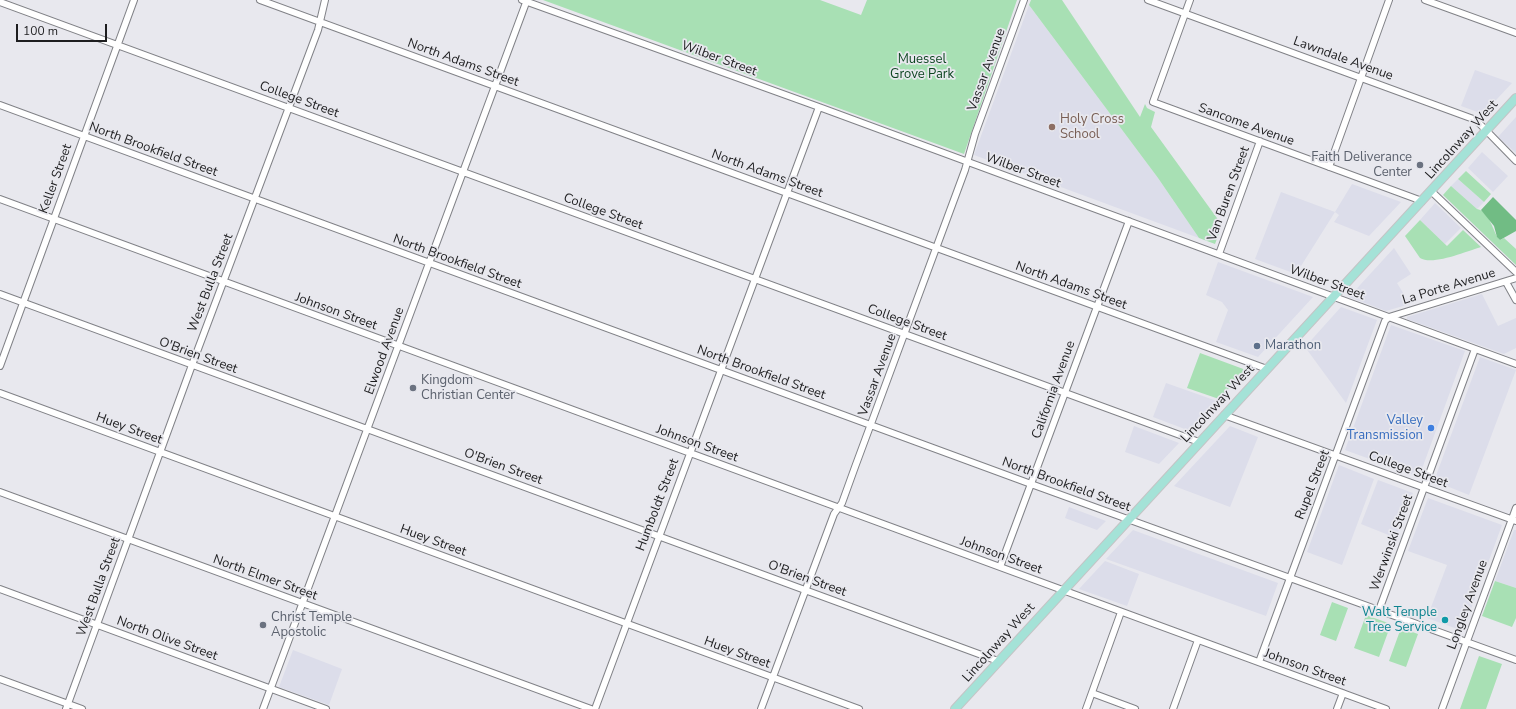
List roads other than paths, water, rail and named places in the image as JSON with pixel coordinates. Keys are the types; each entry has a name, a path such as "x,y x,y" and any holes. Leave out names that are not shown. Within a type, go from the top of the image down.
{"main road":[{"name":"Lincolnway West","path":"955,709 1516,98"}],"street":[{"name":"Keller Street","path":"0,366 134,0"},
{"name":"North Adams Street","path":"260,0 1267,368"},
{"name":"West Bulla Street","path":"67,706 320,22 325,0"},
{"name":"Wilber Street","path":"525,0 967,161 1516,364"},
{"name":"Elwood Avenue","path":"263,709 399,347 495,87 525,0"},
{"name":"Vassar Avenue","path":"761,709 834,514 839,508 871,425 936,248 975,134 1024,0"},
{"name":"Lawndale Avenue","path":"1148,0 1476,120 1516,161"},
{"path":"1185,14 1190,0"},
{"path":"1329,167 1389,0"},
{"path":"1425,0 1516,33"},
{"name":"College Street","path":"0,2 1199,442"},
{"name":"Sancome Avenue","path":"1185,14 1153,102 1422,201"},
{"name":"North Brookfield Street","path":"0,105 1031,484 1516,660"},
{"name":"Humboldt Street","path":"595,709 819,107"},
{"name":"Van Buren Street","path":"1219,254 1260,141"},
{"path":"1431,191 1516,272"},
{"name":"Johnson Street","path":"0,199 1386,709"},
{"name":"California Avenue","path":"1000,567 1128,221"},
{"name":"La Porte Avenue","path":"1389,317 1516,278"},
{"path":"1506,282 1516,300"},
{"name":"O'Brien Street","path":"0,294 192,366 998,661"},
{"name":"Rupel Street","path":"1258,662 1385,321 1389,317"},
{"name":"Werwinski Street","path":"1380,610 1474,349"},
{"name":"Huey Street","path":"0,393 859,709"},
{"name":"College Street","path":"1224,415 1514,520"},
{"name":"North Elmer Street","path":"0,492 591,709"},
{"name":"Longley Avenue","path":"1442,709 1466,642 1514,520 1516,508"},
{"name":"North Olive Street","path":"0,589 326,709"},
{"path":"1086,709 1121,612"},
{"path":"1173,709 1198,640"},
{"path":"0,679 67,706 82,709"},
{"path":"1092,693 1135,709"},
{"path":"1337,709 1343,693"}],"place":[{"name":"Holy Cross School","path":"1052,127"},
{"name":"Faith Deliverance Center","path":"1420,165"},
{"name":"Marathon","path":"1257,346"},
{"name":"Kingdom Christian Center","path":"413,388"},
{"name":"Valley Transmission","path":"1431,428"},
{"name":"Walt Temple Tree Service","path":"1445,620"},
{"name":"Christ Temple Apostolic","path":"263,625"}],"park label":[{"name":"Muessel Grove Park","path":"922,68"}]}
